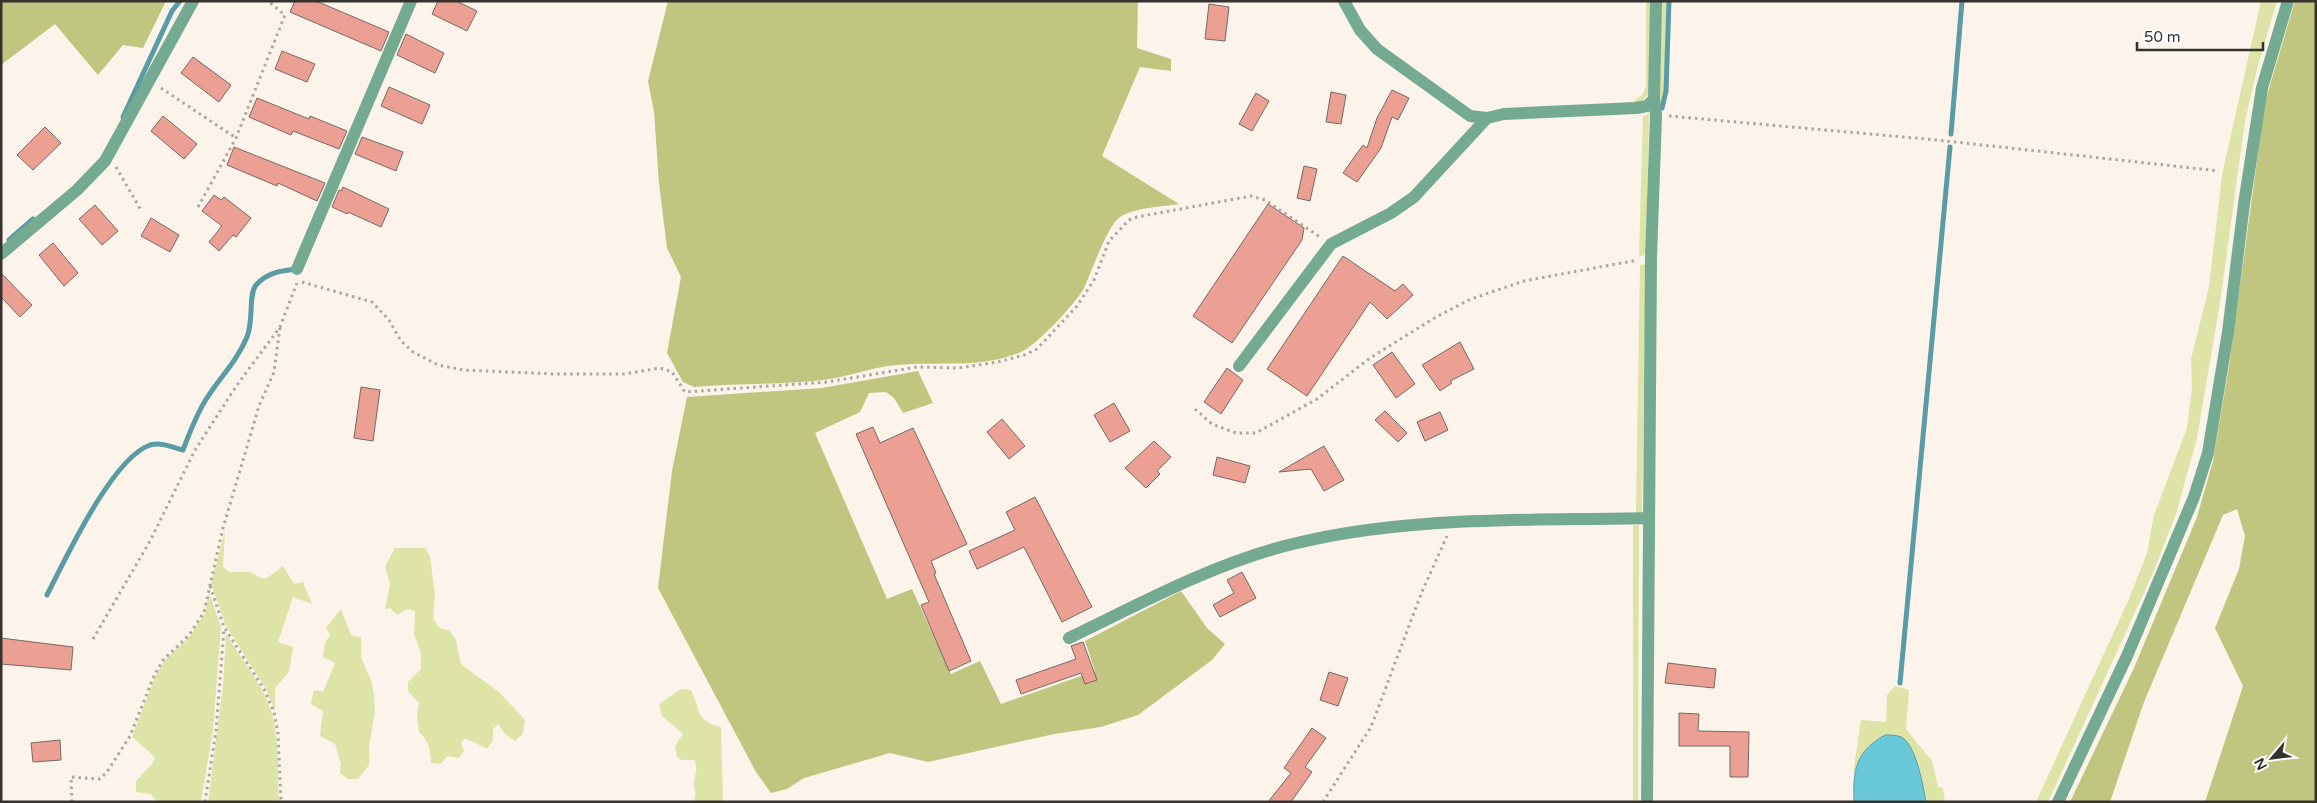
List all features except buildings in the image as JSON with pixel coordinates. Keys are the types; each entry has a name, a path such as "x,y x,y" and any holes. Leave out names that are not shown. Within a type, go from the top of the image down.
{"street":[{"path":"1,254 77,190 108,156 193,1"},
{"path":"298,275 411,1"},
{"path":"1344,1 1360,30 1377,49 1470,116 1487,118 1504,114 1636,108 1647,106 1654,99"},
{"path":"1647,802 1651,258 1656,114 1654,99 1656,1"},
{"path":"2058,802 2127,656 2194,497 2208,453 2228,332 2244,204 2262,88 2288,1"},
{"path":"1239,366 1331,244 1391,213 1414,197 1487,118"},
{"path":"1069,638 1221,567 1272,550 1336,534 1389,525 1649,518"}],"path":[{"path":"198,207 236,138 285,15 268,1"},
{"path":"150,81 236,138"},
{"path":"1656,114 1938,140 2219,171"},
{"path":"108,156 126,181 142,212"},
{"path":"72,802 71,777 100,779 116,759 130,736 154,676 163,660 189,635 204,612 223,528 260,406 274,372 280,327 298,275 372,302 389,320 401,341 413,352 438,365 463,370 556,374 624,374 660,368 672,372 685,392 827,382 917,367 958,368 998,362 1024,355 1037,349 1082,300 1094,280 1109,241 1129,220 1136,217 1251,196 1265,200 1331,244"},
{"path":"1195,409 1212,424 1236,433 1256,433 1317,399 1370,358 1436,317 1471,299 1524,281 1651,258"},
{"path":"93,639 150,541 195,450 237,386 280,327"},
{"path":"1323,802 1371,726 1422,594 1453,522"},
{"path":"210,584 224,627 264,690 274,712 278,733 281,802"},
{"path":"205,802 216,730 224,627"}],"green space":[{"path":"1,1 166,1 143,48 123,45 98,75 55,24 1,65"},
{"path":"668,1 1138,1 1137,48 1171,59 1171,71 1140,67 1102,156 1179,204 1141,209 1120,217 1105,239 1080,295 1046,333 1021,352 991,361 975,363 888,366 823,380 694,387 683,382 667,353 681,277 667,248 659,183 654,112 648,81"},
{"path":"1646,1 1652,1 1650,93 1641,102 1629,104 1642,95 1646,87"},
{"path":"1660,1 1667,1 1664,92 1659,108"},
{"path":"2261,1 2277,1 2258,65 2245,121 2220,303 2197,438 2176,514 2153,573 2048,802 2036,802 2129,599 2147,553 2154,515 2187,428 2192,387 2191,359 2209,287 2222,175"},
{"path":"2295,1 2316,1 2316,802 2205,802 2243,686 2215,628 2239,569 2245,536 2237,509 2223,515 2144,702 2110,802 2070,802 2134,668 2197,517 2213,461 2229,366 2265,102"},
{"path":"1649,114 1646,254 1639,257 1643,116"},
{"path":"1646,264 1642,514 1636,513 1640,265"},
{"path":"918,371 933,403 903,413 894,398 886,392 869,393 860,412 815,433 887,599 912,589 951,674 980,661 1001,704 1095,671 1085,641 1181,591 1207,628 1225,644 1212,660 1138,715 1101,727 1054,734 928,762 890,753 804,778 787,789 771,793 756,772 658,588 672,471 687,397 822,388"},
{"path":"1633,525 1639,525 1638,802 1633,802"},
{"path":"225,531 223,567 229,572 250,572 261,578 267,578 283,566 294,584 303,582 312,604 293,597 278,642 293,647 289,672 275,688 275,711 266,689 226,626 211,584"},
{"path":"395,548 425,548 430,556 435,595 433,619 440,628 450,631 456,640 461,664 500,693 525,720 523,734 515,741 505,734 498,724 493,729 493,740 487,749 465,738 461,743 464,751 459,758 447,756 441,764 431,763 428,746 419,732 417,717 419,703 408,691 408,682 421,669 421,653 414,634 415,611 408,609 397,615 390,608 385,609 390,584 385,566"},
{"path":"209,592 221,627 213,730 201,802 157,802 151,794 136,792 136,781 152,764 155,757 132,737 155,677 164,661 190,636 205,613"},
{"path":"341,609 351,635 361,638 361,657 372,683 374,695 375,712 369,746 369,765 358,779 348,779 340,773 341,764 335,744 320,736 323,711 311,704 314,690 323,692 335,663 323,657 325,643 330,635 326,628"},
{"path":"226,634 264,693 272,714 277,747 279,802 208,802 223,686"},
{"path":"1895,686 1909,690 1906,729 1932,761 1938,787 1943,788 1945,802 1926,802 1900,736 1882,738 1870,745 1853,774 1861,720 1886,722 1887,695"},
{"path":"681,689 691,690 703,718 713,725 721,727 723,802 689,802 694,801 695,796 695,763 694,760 681,760 677,757 675,746 683,734 662,716 659,704"}],"water":[{"path":"1885,735 1901,737 1911,748 1918,766 1926,802 1854,802 1854,780 1858,763 1867,748"}],"waterway":[{"path":"123,117 172,11 180,1"},
{"path":"1662,108 1666,91 1669,1"},
{"path":"1951,134 1962,1"},
{"path":"1900,683 1950,147"},
{"path":"9,240 33,219"},
{"path":"47,595 77,536 105,489 120,469 135,454 150,445 162,444 183,450 202,407 210,393 233,363 247,337 252,295 256,285 270,275 297,269"}]}
